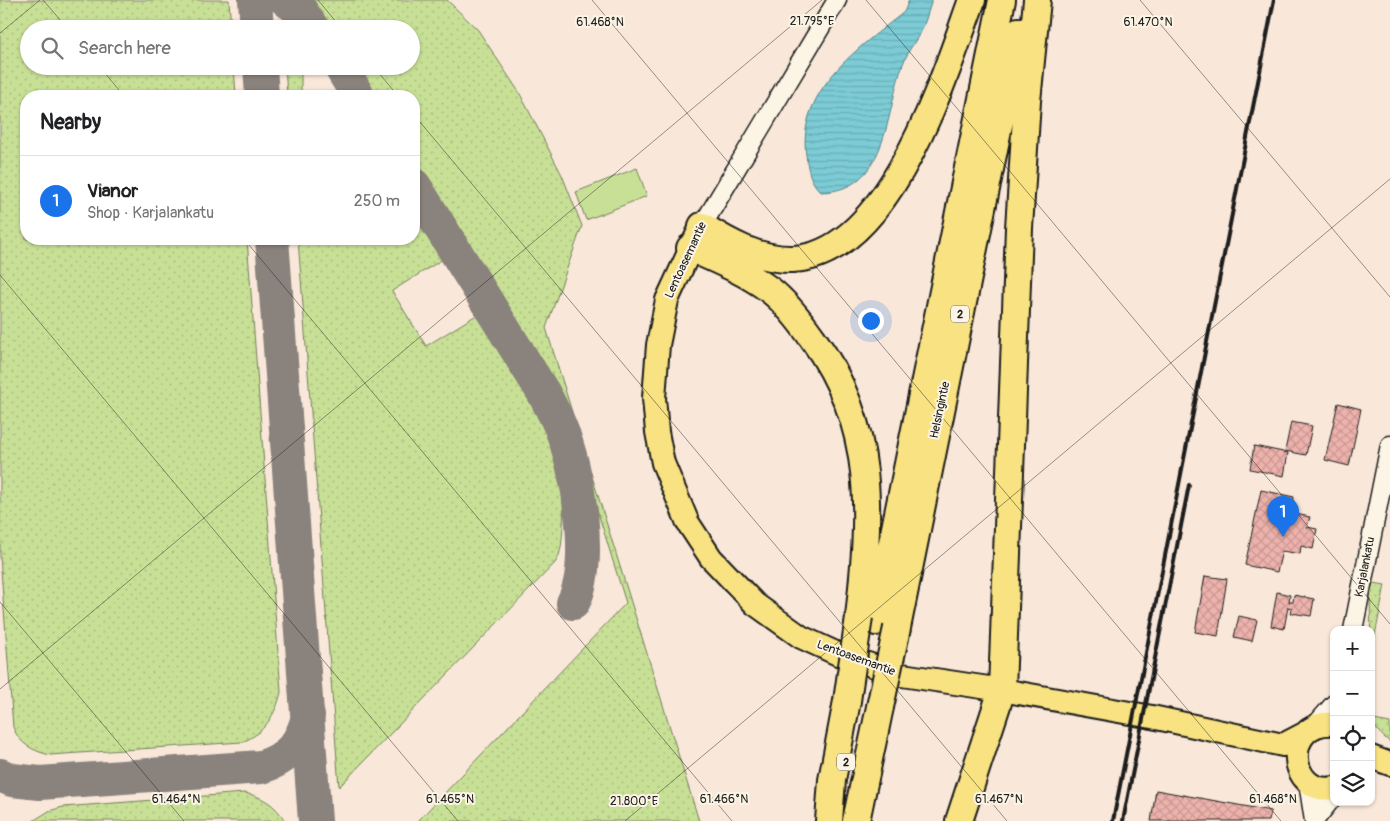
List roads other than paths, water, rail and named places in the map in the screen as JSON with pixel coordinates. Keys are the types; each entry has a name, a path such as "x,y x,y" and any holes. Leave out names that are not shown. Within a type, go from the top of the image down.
{"highway":[{"path":"696,237 727,242 753,253 794,259 812,255 848,236 879,203 898,175 920,135 941,86 972,0"},
{"name":"Helsingintie","path":"834,821 861,704 1002,0"},
{"name":"Helsingintie","path":"877,622 1025,0"},
{"path":"958,821 1002,690 1019,228 1027,101 1037,0"},
{"path":"696,237 743,273 771,291 800,321 817,344 840,384 860,439 865,474 868,538 877,622 861,704 832,780 829,821"},
{"name":"Helsingintie","path":"856,821 861,704"}],"main road":[{"name":"Lentoasemantie","path":"696,237 668,300 658,345 654,398 658,439 674,493 688,523 711,558 733,584 777,621 801,636 840,655 902,675 1002,690 1282,745"},
{"path":"1317,728 1282,745 1303,775 1319,787 1330,788"},
{"path":"1303,775 1296,750 1317,728"},
{"path":"1375,758 1390,764"},
{"path":"1375,770 1390,768"}],"street":[{"name":"Lentoasemantie","path":"696,237 837,0"},
{"name":"Karjalankatu","path":"1354,626 1390,445"},
{"path":"1317,728 1330,710"},
{"path":"1303,775 1314,821"},
{"path":"1314,821 1330,801"}],"water":[{"path":"909,0 932,0 920,34 905,59 882,143 873,162 861,177 844,188 821,192 814,184 810,175 806,155 806,131 811,110 821,90 835,72 868,40 904,12"}],"railway":[{"path":"1113,821 1274,0"},
{"path":"1123,821 1189,485"}],"place":[{"name":"Vianor","path":"1283,537"}]}
